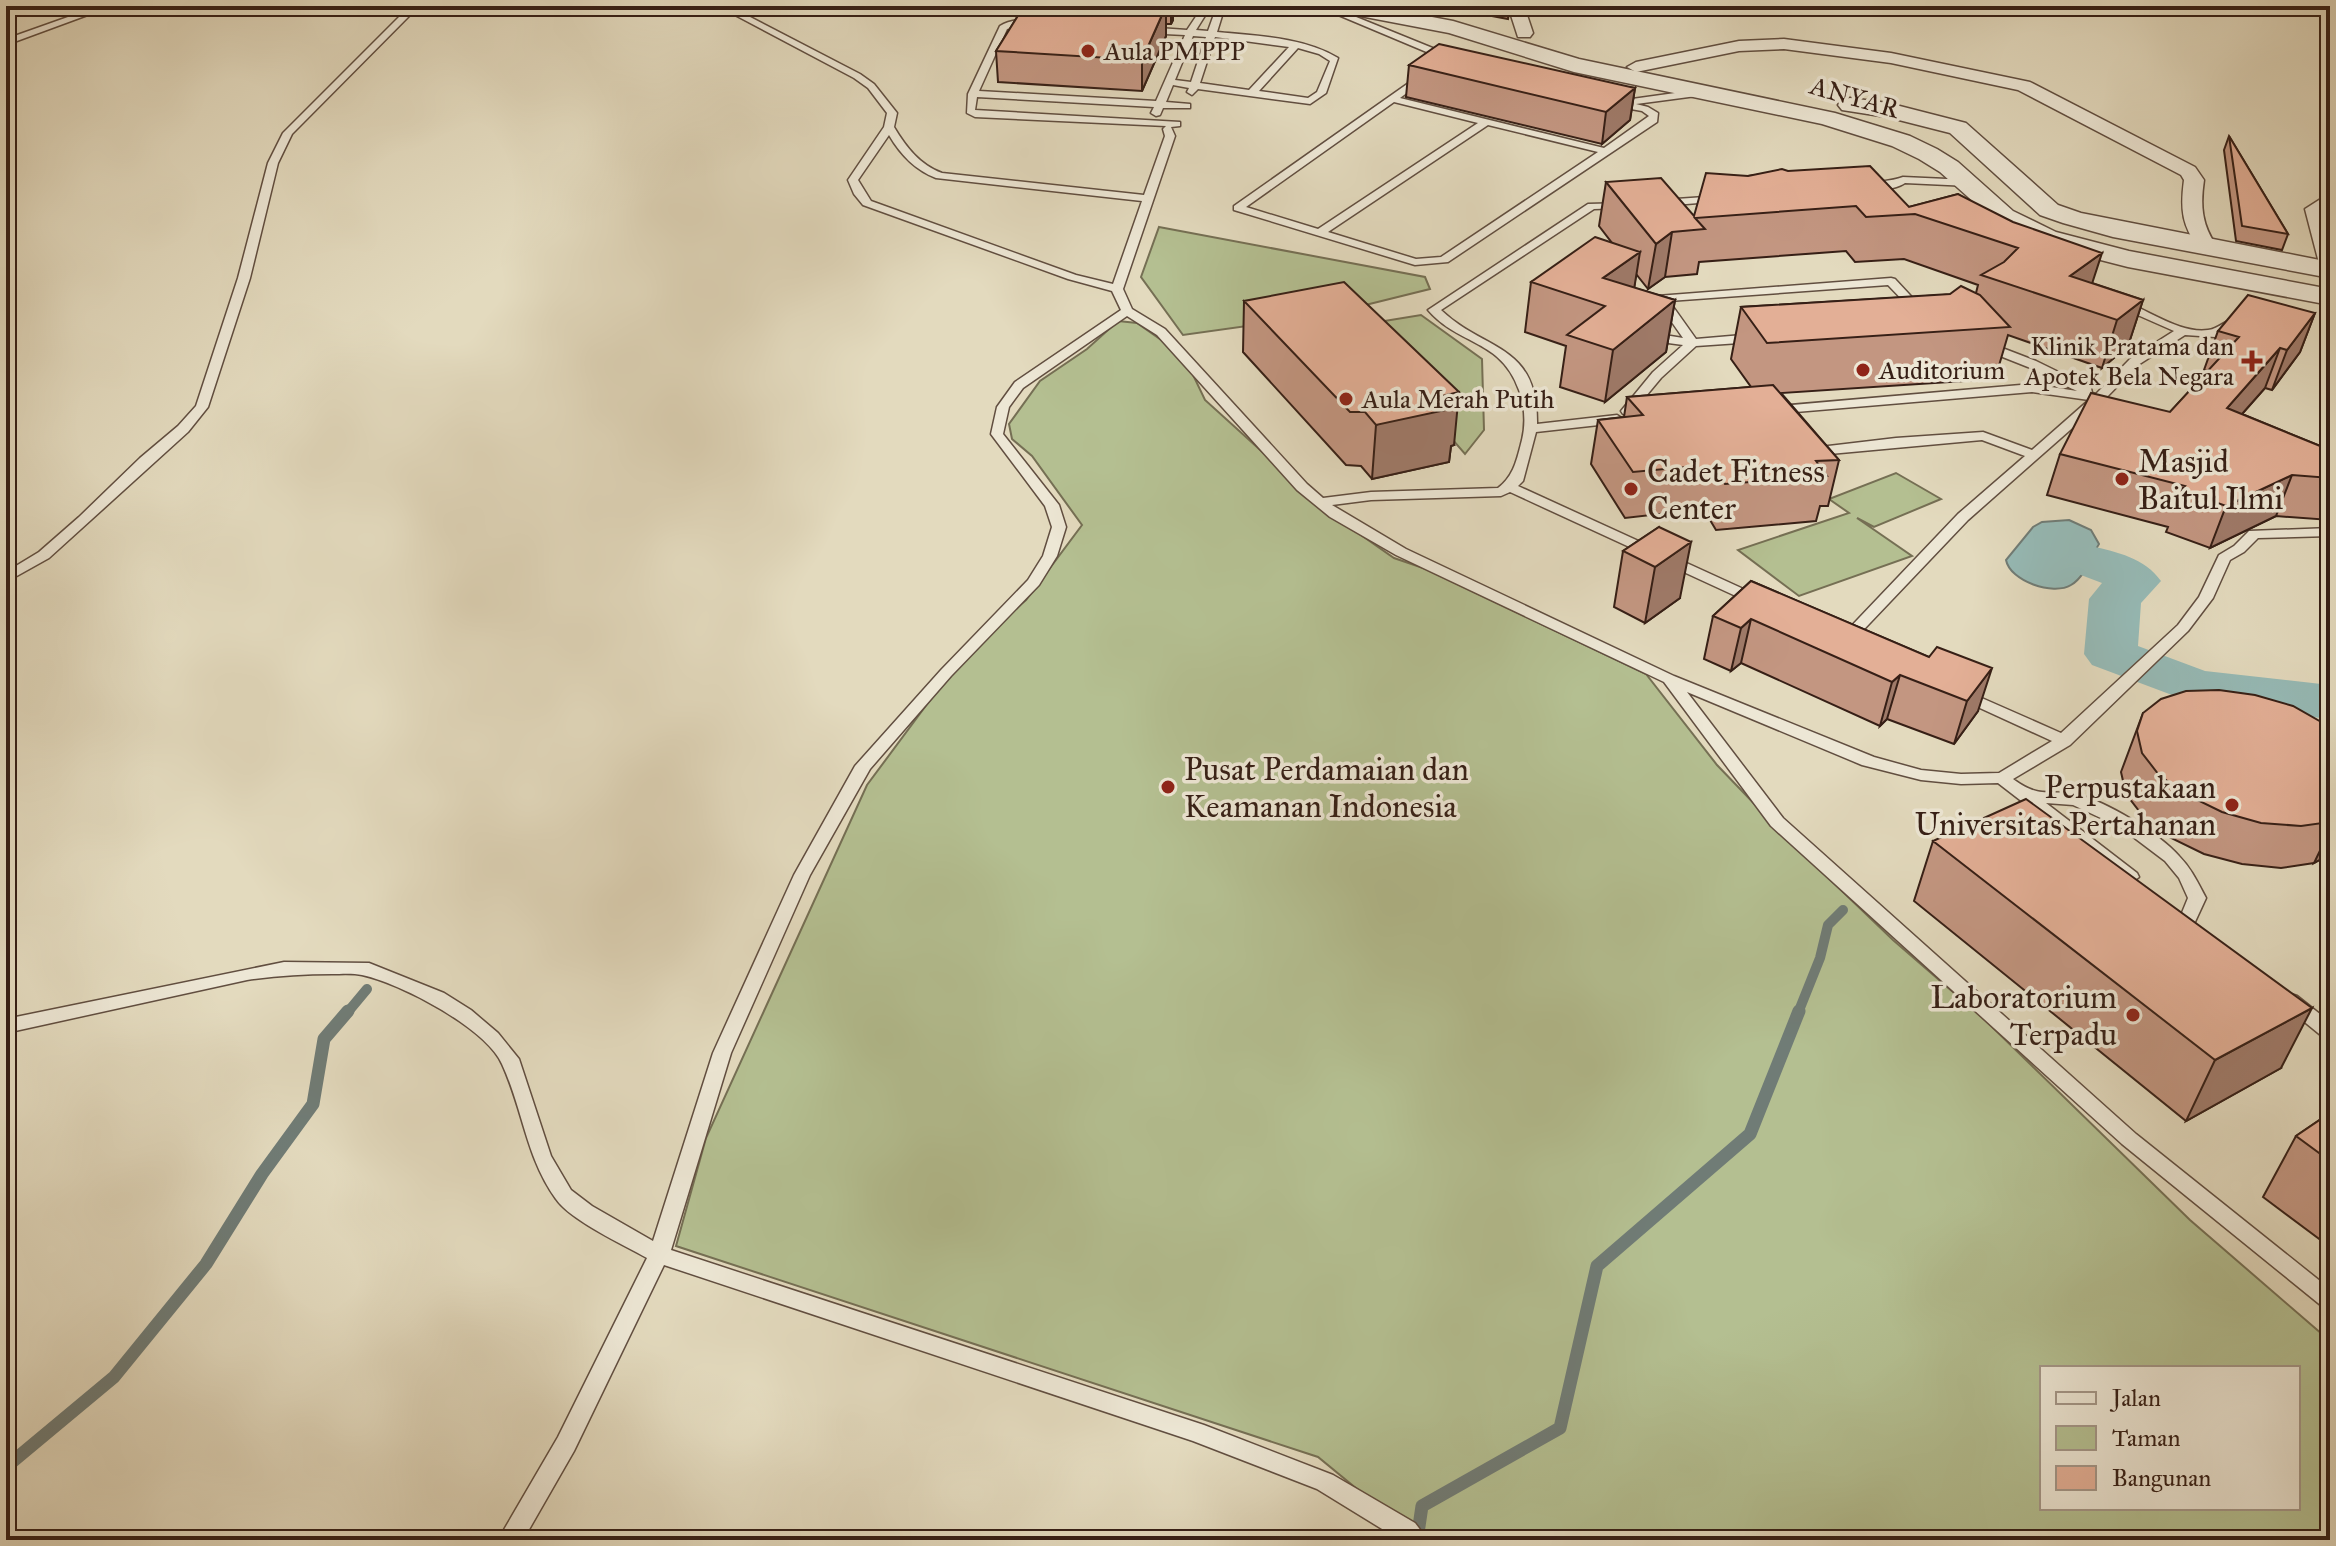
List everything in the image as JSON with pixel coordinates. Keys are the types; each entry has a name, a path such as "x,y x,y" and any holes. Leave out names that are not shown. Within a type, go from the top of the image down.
{"street":[{"name":"ANYAR","path":"1339,6 1453,27 1542,57 1827,118 1901,141 1949,167 2004,216 2047,238 2128,259 2330,297"},
{"name":"ANYAR","path":"1419,6 1524,33 1636,67 1798,99 1888,110 1932,120 1958,128 2049,210 2113,229 2330,270"},
{"path":"1516,6 1524,33"},
{"path":"1636,67 1739,46 1784,44 1891,58 2024,86 2188,171 2194,180 2191,202 2195,229 2207,247"},
{"path":"1969,183 2016,180"},
{"path":"2330,199 2315,209 2330,263"}],"lane":[{"path":"6,42 108,6"},
{"path":"6,578 44,555 183,429 202,407 244,278 273,163 288,133 415,6"},
{"path":"722,6 857,76 871,86 892,113 889,127 853,180 867,203 1072,277 1117,289"},
{"path":"1207,6 1190,33 1158,104 1170,136 1117,289 1127,311 1161,332 1302,487 1335,514 1401,552 1669,679 1868,761 1921,775 1961,779 2002,778 2064,741 2183,628 2206,598 2224,558 2254,534 2330,532"},
{"path":"1043,22 1019,22 1003,28 973,94 970,111 975,114 1168,125 1187,106 1221,6"},
{"path":"1321,6 1432,51 1450,64 1437,66 1238,208 1415,262 1444,260 1653,120 1654,115 1645,109 1602,101"},
{"path":"1131,29 1212,34 1295,46 1317,50 1335,60 1321,93 1306,101 1168,82"},
{"path":"1252,93 1295,46"},
{"path":"1617,104 1704,92"},
{"path":"973,94 1187,106"},
{"path":"1393,99 1604,151"},
{"path":"1319,233 1485,123"},
{"path":"889,127 903,150 927,171 940,176 1147,198"},
{"path":"1861,194 1898,184 1969,183"},
{"path":"1648,204 1730,198"},
{"path":"1321,502 1371,496 1501,492 1510,487 1516,481 1531,429 1532,413 1528,396 1508,358 1455,330 1434,310 1592,206 1634,204"},
{"path":"1693,343 1661,298 1891,281 1921,313 1931,318"},
{"path":"2110,300 2183,331 2211,334 2238,320"},
{"path":"510,1540 566,1444 659,1255 722,1053 809,862 863,766 946,673 1034,582 1050,556 1059,527 1052,505 997,434 998,414 1007,397 1019,385 1127,311"},
{"path":"1845,641 1963,517 2099,398 2134,362 2183,331"},
{"path":"1645,336 1693,343 1770,337"},
{"path":"1964,338 2032,364 2099,398"},
{"path":"1621,418 1657,375 1693,343"},
{"path":"1757,411 2032,388 2099,398"},
{"path":"1531,429 1636,417"},
{"path":"1806,452 1983,436 2034,455"},
{"path":"1510,487 1767,605"},
{"path":"1669,679 1777,822 2129,1139 2330,1301"},
{"path":"1954,691 2064,741"},
{"path":"2002,778 2151,892"},
{"path":"2027,797 2076,800 2126,823 2171,857 2186,876 2197,898 2188,920"},
{"path":"6,1026 284,968 363,968 438,998 465,1015 491,1038 510,1059 542,1157 564,1196 585,1212 659,1255 1196,1432 1325,1482 1412,1535"},
{"path":"2276,989 2330,1032"}],"green space":[{"path":"1159,227 1425,277 1430,289 1325,315 1183,335 1141,277"},
{"path":"1421,315 1482,359 1484,430 1465,454 1354,326"},
{"path":"1118,321 1137,323 1184,356 1205,400 1331,514 1394,558 1426,569 1646,674 1717,765 1793,844 1893,940 1983,1018 2190,1220 2330,1341 2330,1540 1419,1540 1318,1457 676,1246 706,1138 867,785 968,649 1026,600 1082,525 1032,456 1012,439 1009,424 1040,381 1087,349"},
{"path":"1896,473 1941,499 1874,527 1857,518 1912,556 1799,596 1738,550 1849,513 1829,499"}],"water":[{"path":"2069,520 2091,530 2099,544 2084,571 2071,585 2054,589 2033,584 2009,568 2006,560 2033,527 2042,522"}],"building":[{"path":"1024,6 1166,6 1142,60 996,51"},
{"path":"1439,44 1635,88 1606,112 1409,65"},
{"path":"2229,136 2288,234 2242,226"},
{"path":"1870,166 1909,207 1958,194 2013,222 2102,253 2070,276 2143,300 2117,320 1981,275 2004,262 2018,248 1915,214 1866,217 1856,206 1695,218 1705,229 1672,232 1656,244 1606,182 1661,178 1694,216 1706,173 1748,176 1782,169"},
{"path":"1595,237 1640,252 1603,278 1675,300 1613,350 1567,335 1605,306 1531,282"},
{"path":"1344,282 1459,392 1442,396 1455,408 1376,425 1365,412 1350,412 1244,301"},
{"path":"1961,286 1980,295 2010,327 1767,343 1741,307 1950,294"},
{"path":"2248,295 2315,313 2287,350 2280,348 2227,408 2330,450 2330,478 2292,475 2226,506 2181,490 2185,486 2060,454 2091,393 2170,412 2239,337 2218,331"},
{"path":"1773,385 1839,460 1816,461 1827,476 1725,484 1716,470 1690,472 1686,467 1633,472 1598,420 1643,415 1627,397"},
{"path":"1659,527 1691,542 1655,567 1623,551"},
{"path":"1751,581 1929,657 1937,647 1992,668 1967,701 1900,675 1892,682 1751,619 1741,628 1713,616"},
{"path":"2219,690 2255,695 2293,706 2330,727 2330,822 2301,826 2261,823 2222,812 2187,795 2159,775 2142,753 2137,731 2143,713 2161,699 2186,691"},
{"path":"2026,799 2312,1008 2215,1060 1933,841"},
{"path":"2330,1113 2330,1161 2296,1136"}],"waterway":[{"path":"2091,561 2114,568 2135,581 2115,599 2111,654 2196,687 2330,702"},
{"path":"1798,1013 1820,958 1828,925 1843,910"},
{"path":"347,1013 367,989"},
{"path":"6,1467 114,1377 206,1264 262,1174 313,1104 324,1039 348,1011"},
{"path":"1417,1540 1422,1506 1560,1428 1597,1266 1750,1134 1799,1011"}],"place":[{"name":"Aula PMPPP","path":"1088,51"},
{"name":"Klinik Pratama dan Apotek Bela Negara","path":"2252,361"},
{"name":"Auditorium","path":"1863,370"},
{"name":"Aula Merah Putih","path":"1346,399"},
{"name":"Masjid Baitul Ilmi","path":"2122,479"},
{"name":"Cadet Fitness Center","path":"1631,489"},
{"name":"Pusat Perdamaian dan Keamanan Indonesia","path":"1168,787"},
{"name":"Perpustakaan Universitas Pertahanan","path":"2232,805"},
{"name":"Laboratorium Terpadu","path":"2133,1015"}]}
